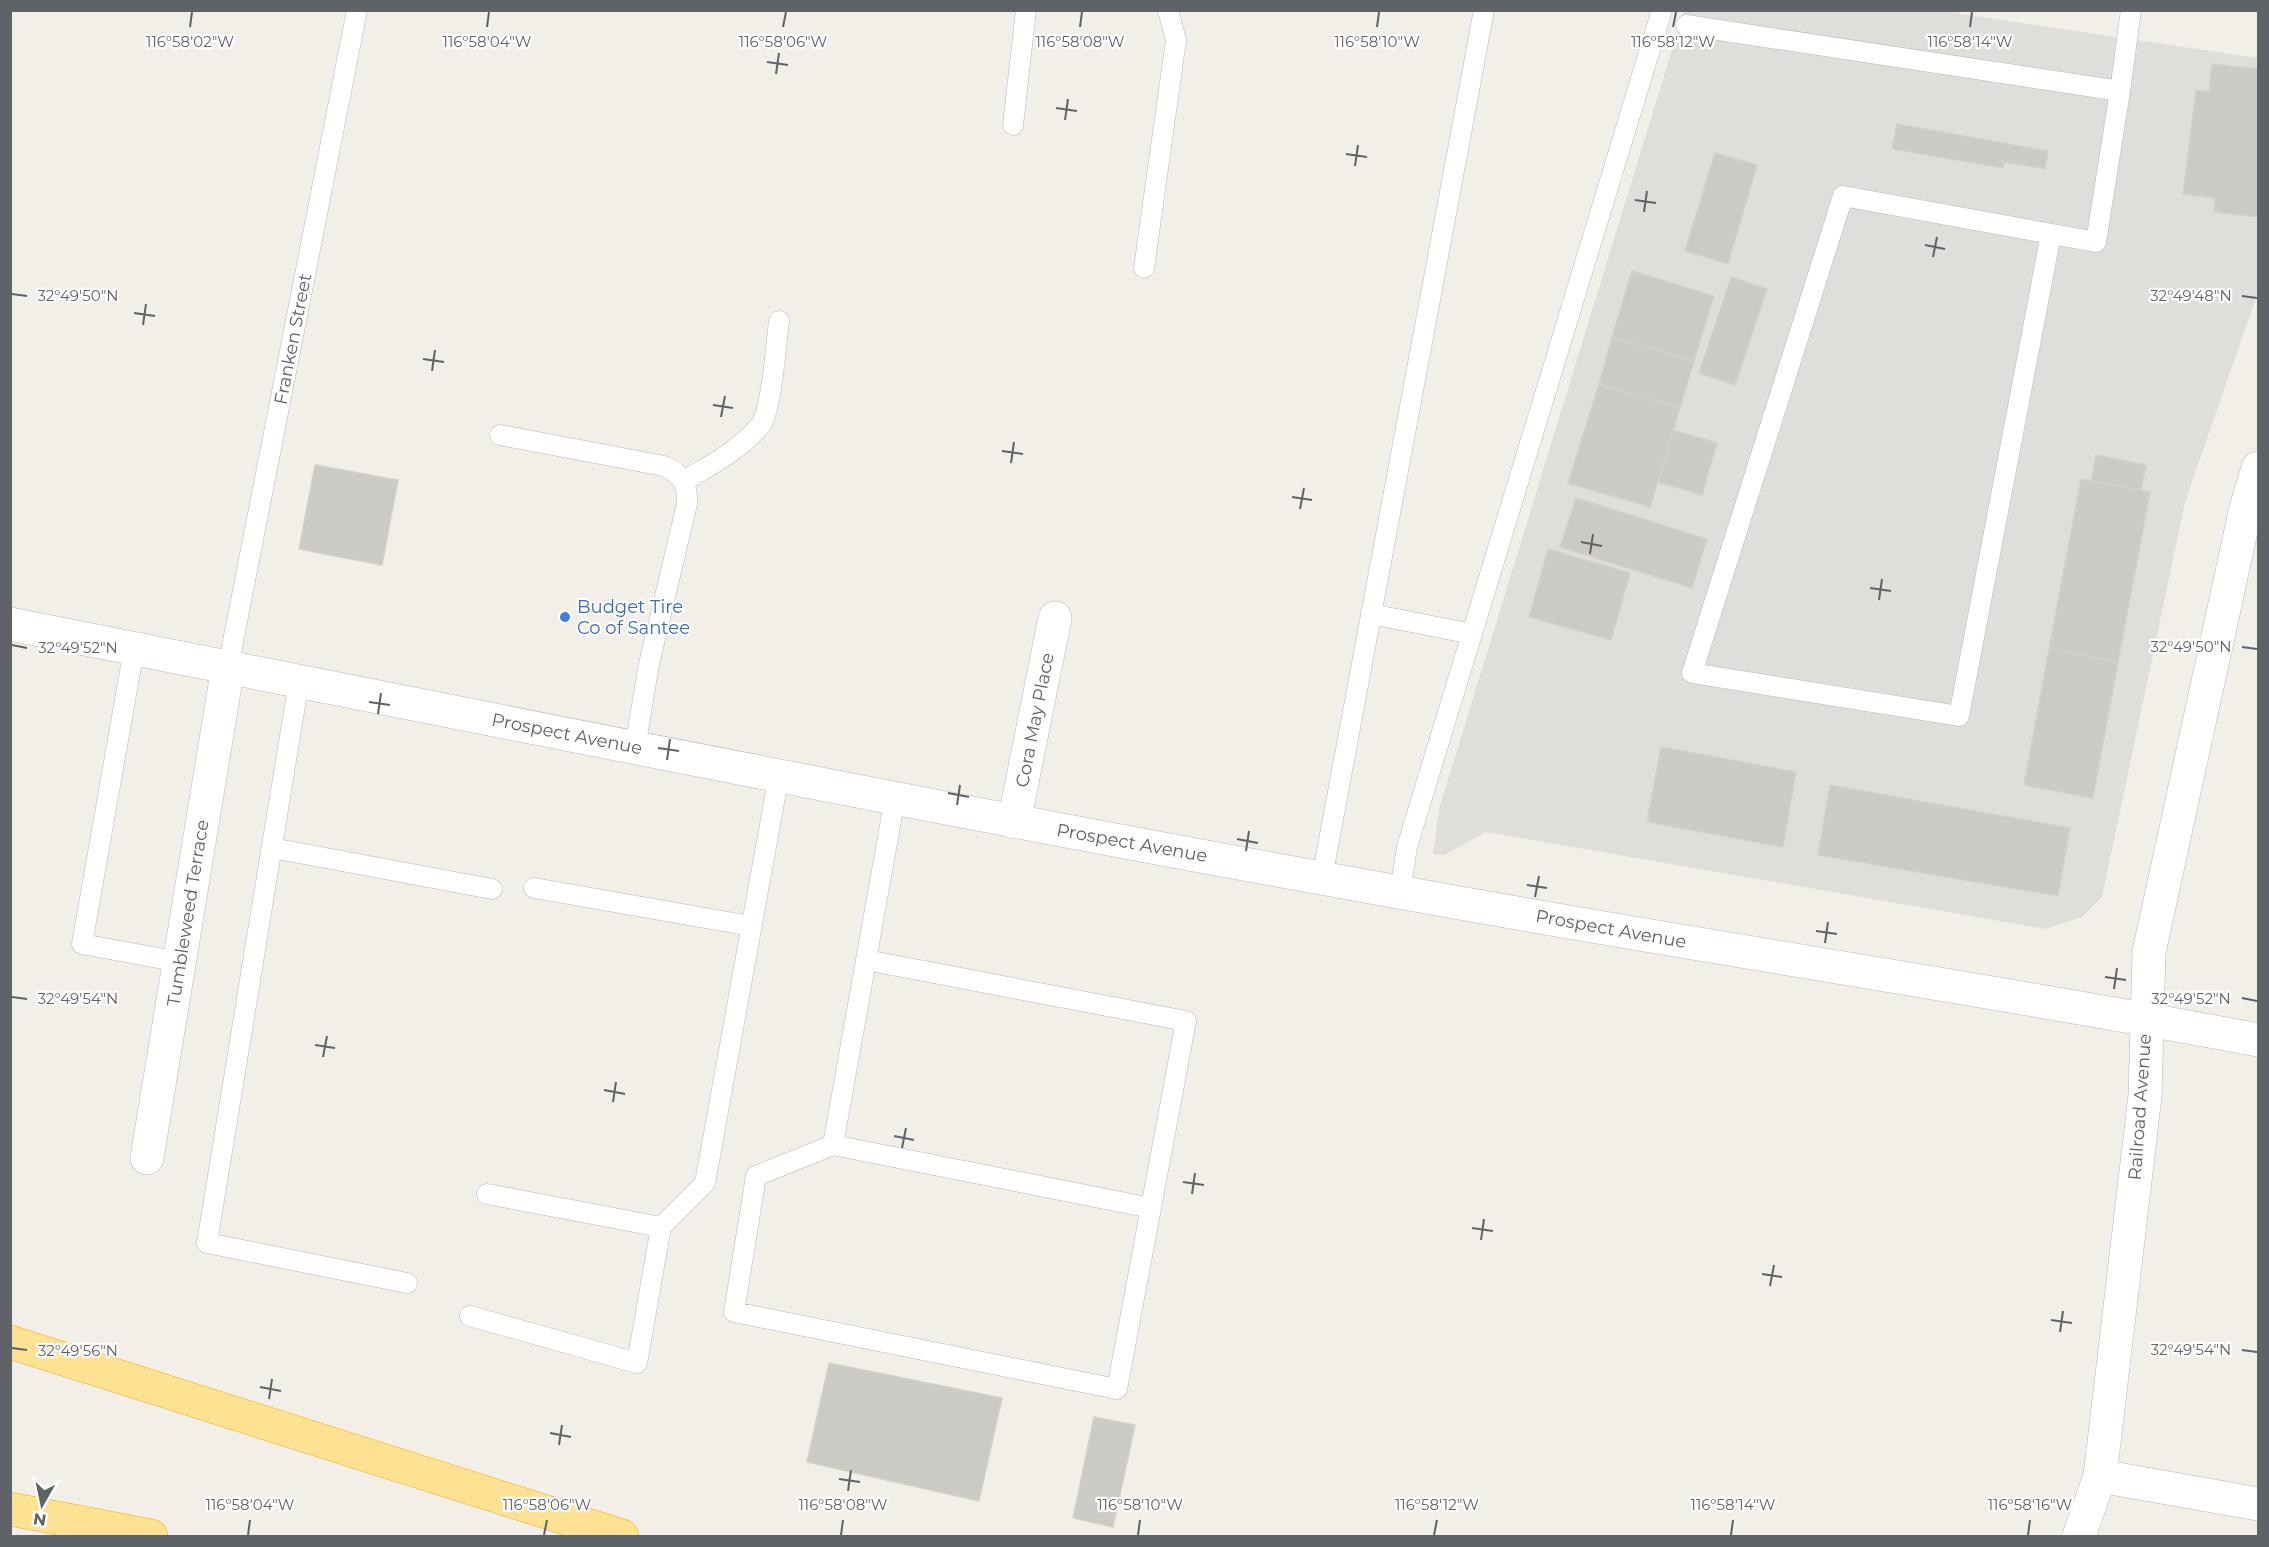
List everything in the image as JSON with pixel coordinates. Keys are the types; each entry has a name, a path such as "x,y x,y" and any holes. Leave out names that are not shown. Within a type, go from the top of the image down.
{"highway":[{"path":"10,1342 622,1536"},
{"path":"10,1509 151,1536"}],"main road":[{"name":"Railroad Avenue","path":"2079,1536 2100,1476 2145,1096 2149,952 2243,519 2259,468"},
{"name":"Cora May Place","path":"1014,822 1055,618"},
{"name":"Prospect Avenue","path":"10,624 1014,822 1401,892 2259,1040"},
{"name":"Tumbleweed Terrace","path":"147,1158 228,667"},
{"path":"2100,1476 2259,1504"}],"lane":[{"name":"Franken Street","path":"228,667 357,10"},
{"path":"1013,125 1026,10"},
{"path":"1144,268 1176,40 1168,10"},
{"path":"1322,878 1484,10"},
{"path":"1401,892 1407,847 1662,10"},
{"path":"2050,234 1959,716 1692,673 1843,196 2096,242 2131,10"},
{"path":"1686,25 2120,91"},
{"path":"684,481 718,460 761,425 769,400 779,321"},
{"path":"500,435 664,466 676,471 688,490 687,504 649,664 635,748"},
{"path":"1371,614 1472,634"},
{"path":"134,649 82,944 180,962"},
{"path":"299,681 207,1243 407,1283"},
{"path":"470,1316 637,1363 661,1227 705,1183 779,776"},
{"path":"833,1145 895,798"},
{"path":"272,848 492,889"},
{"path":"534,888 751,926"},
{"path":"866,960 1186,1022 1117,1389 734,1312 756,1176 833,1145 1151,1208"},
{"path":"487,1194 661,1227"}],"shaded area":[{"path":"1684,11 1942,11 2258,58 2258,292 2185,502 2102,897 2082,917 2046,929 1486,832 1444,855 1433,854 1439,809"}],"building":[{"path":"2212,64 2258,69 2258,217 2214,212 2215,198 2183,194 2196,90 2209,92"},
{"path":"1897,124 2048,151 2045,169 2004,162 2003,168 1892,149"},
{"path":"1715,153 1757,165 1728,264 1685,251"},
{"path":"1632,271 1714,296 1694,361 1612,337"},
{"path":"1731,277 1767,289 1735,385 1699,373"},
{"path":"1612,337 1694,361 1680,408 1599,384"},
{"path":"1599,384 1680,408 1650,507 1568,483"},
{"path":"1673,430 1717,443 1702,495 1658,482"},
{"path":"2096,455 2146,465 2141,490 2091,481"},
{"path":"315,465 398,480 382,565 299,549"},
{"path":"2081,479 2150,492 2118,662 2049,649"},
{"path":"1576,498 1707,539 1692,588 1560,547"},
{"path":"1548,549 1630,573 1611,640 1529,617"},
{"path":"2049,649 2118,662 2093,798 2024,785"},
{"path":"1661,747 1796,772 1783,847 1647,822"},
{"path":"1830,785 2070,828 2058,896 1818,855"},
{"path":"829,1363 1002,1398 979,1501 807,1462"},
{"path":"1094,1417 1135,1425 1113,1527 1073,1518"}],"place":[{"name":"Budget Tire Co of Santee","path":"565,617"}]}
